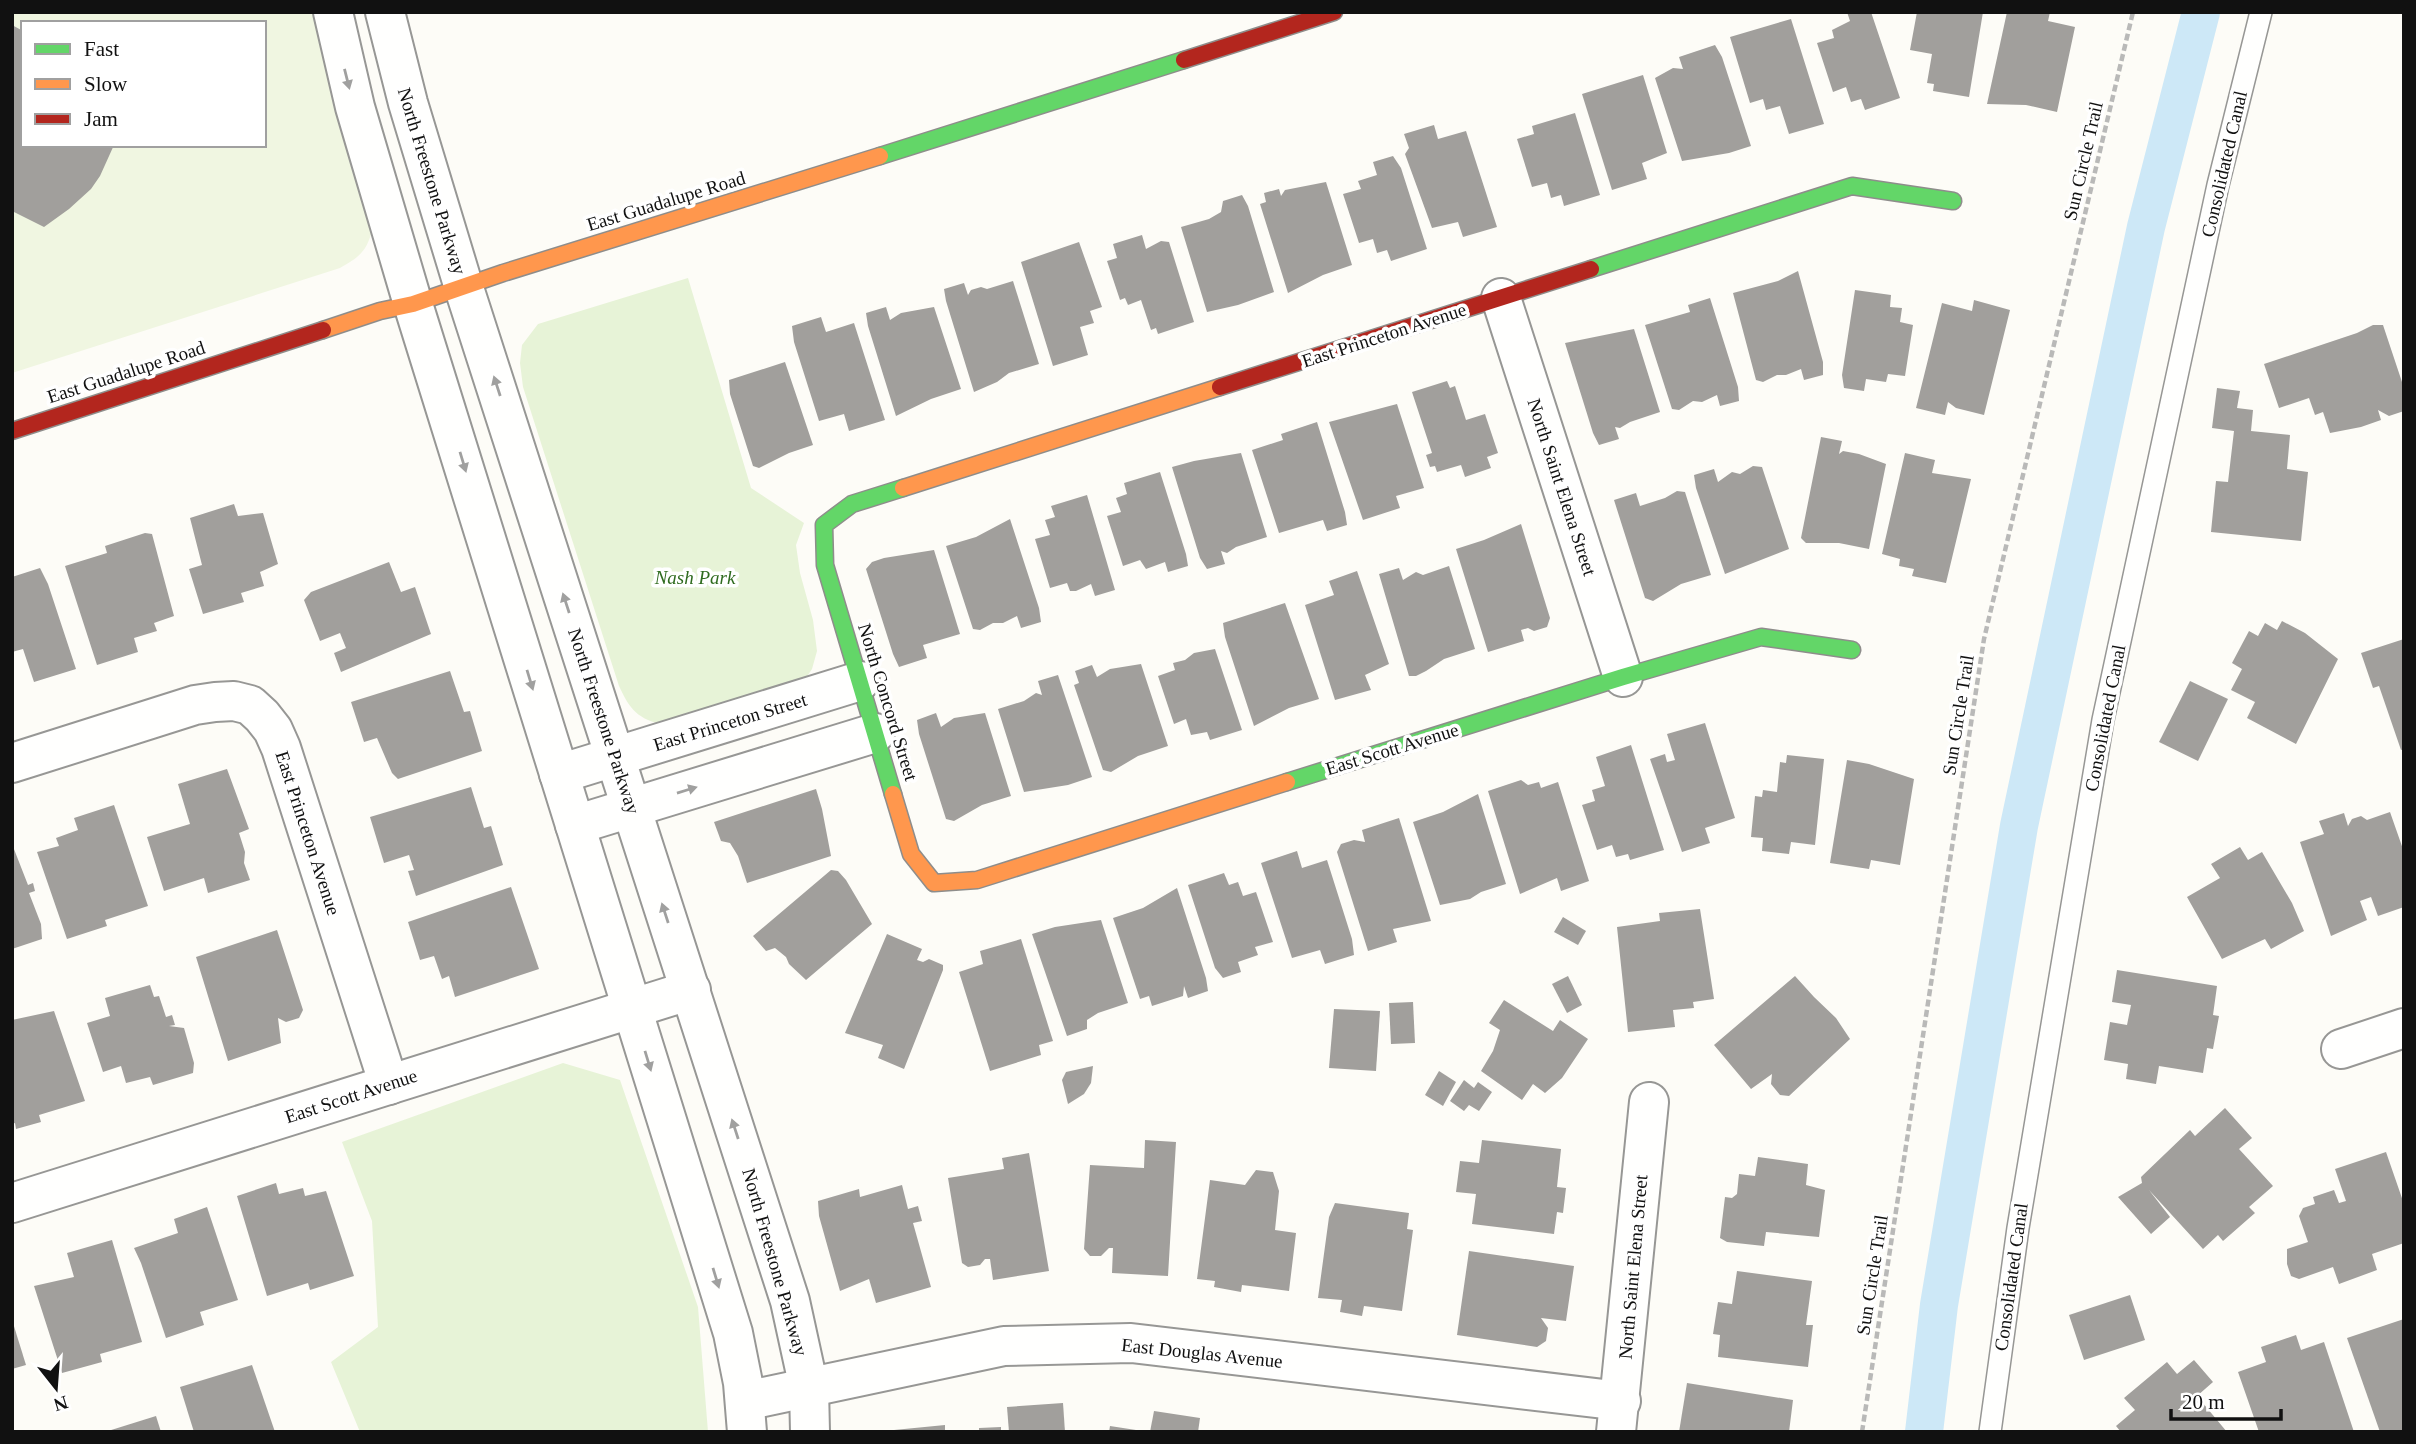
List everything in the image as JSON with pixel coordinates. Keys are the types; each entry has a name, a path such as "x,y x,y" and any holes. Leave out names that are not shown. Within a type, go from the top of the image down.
{"street":[{"path":"332,12 355,107 413,304 733,1333 746,1416"},
{"name":"North Freestone Parkway","path":"386,12 411,113 464,288 790,1301 809,1388 810,1432"},
{"name":"East Guadalupe Road","path":"12,431 380,311 413,304 503,273 670,223 1334,12"},
{"name":"East Princeton Avenue","path":"824,525 852,504 1852,186 1953,201"},
{"name":"North Saint Elena Street","path":"1501,298 1623,677"},
{"name":"North Concord Street","path":"824,525 825,565 911,854 933,883"},
{"name":"East Scott Avenue","path":"933,883 977,880 1623,677 1761,637 1852,650"},
{"name":"East Princeton Street","path":"559,774 860,681"},
{"name":"East Princeton Avenue","path":"12,763 195,705 233,701 250,705 273,730 281,748 388,1084"},
{"path":"575,825 875,733"},
{"name":"East Scott Avenue","path":"12,1203 691,990"},
{"path":"2341,1049 2404,1028"},
{"name":"North Saint Elena Street","path":"1618,1416 1649,1102"},
{"name":"East Douglas Avenue","path":"746,1416 809,1388 1004,1346 1131,1343 1618,1416"}],"lane":[{"name":"Consolidated Canal","path":"1990,1432 2018,1228 2103,720 2218,185 2261,12"}],"path":[{"name":"Sun Circle Trail","path":"1861,1432 1984,639 2133,12"}],"green space":[{"path":"12,12 317,12 373,227 362,252 340,268 12,373"},
{"name":"Nash Park","path":"688,278 751,488 804,523 796,545 800,573 813,620 817,651 812,669 804,681 664,725 648,720 636,712 619,686 523,387 520,363 522,345 538,324"},
{"path":"563,1063 620,1080 698,1307 708,1432 360,1432 331,1362 378,1327 372,1221 342,1142"}],"building":[{"path":"1847,12 1871,12 1900,98 1865,110 1861,99 1851,102 1846,87 1833,92 1817,43 1834,38 1832,30 1850,21"},
{"path":"1917,12 1983,12 1969,97 1933,91 1934,84 1927,83 1932,54 1910,50"},
{"path":"2007,12 2050,12 2048,21 2075,27 2057,112 2026,105 1987,104"},
{"path":"1791,19 1824,124 1789,134 1780,106 1766,110 1763,99 1750,103 1730,37"},
{"path":"12,25 21,30 21,147 113,147 91,189 44,227 12,211"},
{"path":"1715,45 1722,57 1751,146 1729,153 1682,161 1655,78 1673,68 1683,69 1679,57"},
{"path":"1643,75 1667,153 1642,163 1647,179 1612,190 1582,94"},
{"path":"1575,113 1600,195 1564,206 1561,195 1551,198 1547,183 1532,187 1517,139 1534,134 1532,126"},
{"path":"1434,125 1438,139 1466,131 1497,227 1463,237 1458,222 1432,228 1405,154 1409,148 1404,134"},
{"path":"1393,156 1401,168 1427,249 1391,261 1387,250 1377,253 1373,239 1359,243 1343,194 1361,189 1358,181 1377,175 1373,162"},
{"path":"1326,182 1352,265 1323,275 1288,293 1260,204 1266,202 1264,193 1279,189 1281,196 1285,190"},
{"path":"1242,195 1248,206 1274,292 1238,305 1207,312 1181,227 1209,219 1221,212 1223,201"},
{"path":"1142,235 1146,249 1161,241 1169,242 1194,322 1158,334 1156,328 1151,330 1141,300 1128,305 1125,298 1120,300 1107,261 1117,258 1113,244"},
{"path":"1079,242 1102,307 1090,311 1094,323 1080,327 1088,355 1053,366 1021,262"},
{"path":"1798,271 1823,362 1823,375 1804,380 1801,369 1763,382 1756,380 1733,293 1778,281"},
{"path":"1013,281 1039,364 1009,373 997,382 974,392 944,289 964,283 968,295 971,290 981,287 987,289"},
{"path":"1855,290 1891,295 1890,307 1902,308 1900,322 1913,325 1905,376 1888,374 1886,382 1866,379 1864,391 1844,388 1842,375"},
{"path":"1710,298 1738,387 1739,401 1720,406 1717,395 1702,402 1693,401 1679,410 1672,409 1645,325 1690,312 1688,305"},
{"path":"1974,300 2010,310 1984,415 1956,408 1948,402 1945,415 1916,408 1942,303 1972,311"},
{"path":"886,307 890,320 901,313 934,307 961,389 931,399 896,416 866,313"},
{"path":"821,317 826,332 854,323 885,420 849,431 844,414 819,421 794,342 792,326"},
{"path":"2373,325 2383,325 2404,388 2404,411 2389,416 2378,410 2381,420 2330,433 2323,412 2315,415 2309,398 2279,408 2264,364 2357,333"},
{"path":"1634,329 1660,412 1620,428 1615,427 1619,439 1599,445 1565,343"},
{"path":"785,362 813,445 759,468 753,466 730,394 729,380"},
{"path":"1447,381 1450,388 1455,386 1466,420 1485,414 1498,453 1487,457 1491,468 1465,477 1461,465 1437,472 1435,466 1430,467 1426,455 1432,453 1412,392"},
{"path":"2217,388 2240,391 2237,408 2253,410 2251,431 2290,435 2287,469 2308,472 2301,541 2211,532 2216,481 2228,482 2234,431 2212,428"},
{"path":"1397,404 1424,488 1396,496 1400,508 1363,520 1329,422"},
{"path":"1317,422 1347,525 1327,531 1323,520 1279,533 1252,450 1283,440 1281,434"},
{"path":"1821,437 1842,441 1839,454 1843,451 1859,454 1886,464 1869,549 1839,543 1806,543 1801,538"},
{"path":"1241,453 1267,537 1236,547 1227,553 1221,551 1225,564 1207,569 1200,558 1172,467"},
{"path":"1905,453 1935,460 1932,473 1971,479 1946,583 1912,576 1914,569 1899,566 1900,559 1882,554"},
{"path":"1753,466 1762,467 1789,549 1725,574 1694,475 1714,469 1718,482 1732,472 1740,474"},
{"path":"1160,472 1188,566 1168,572 1165,562 1146,569 1140,560 1123,566 1107,516 1121,512 1116,498 1127,494 1124,483"},
{"path":"1677,491 1685,492 1711,575 1681,584 1653,601 1645,598 1614,500 1636,493 1640,506"},
{"path":"1087,495 1115,590 1095,596 1091,584 1076,591 1070,591 1067,583 1050,588 1035,539 1050,535 1045,520 1055,517 1051,506"},
{"path":"234,504 238,516 263,513 278,564 260,572 264,586 241,593 244,602 203,614 189,569 202,565 190,518"},
{"path":"1010,519 1039,608 1041,622 1021,628 1017,616 980,630 973,629 946,546 976,537"},
{"path":"1521,524 1550,618 1547,627 1534,631 1528,628 1521,630 1524,641 1488,652 1456,549"},
{"path":"145,533 152,534 174,616 154,623 157,631 134,638 138,652 97,665 65,566 107,553 105,546"},
{"path":"934,550 960,634 923,645 927,658 899,667 866,569 872,562 884,558"},
{"path":"389,562 401,592 415,587 431,634 341,672 334,653 346,648 340,633 320,641 304,600 311,592"},
{"path":"1449,566 1475,649 1444,659 1416,676 1409,676 1379,574 1399,568 1403,580 1416,572 1423,575"},
{"path":"40,568 48,584 76,669 34,682 23,649 12,652 12,577"},
{"path":"1357,571 1389,664 1365,675 1371,690 1335,700 1305,605 1334,595 1329,581"},
{"path":"1285,603 1319,699 1289,708 1254,726 1225,637 1223,623"},
{"path":"2282,621 2305,633 2338,659 2296,744 2247,718 2255,702 2231,690 2242,669 2232,663 2249,631 2258,636 2265,623 2277,630"},
{"path":"2404,639 2404,749 2401,750 2379,686 2373,688 2361,653"},
{"path":"1215,649 1242,730 1210,740 1207,732 1191,735 1186,719 1174,724 1158,676 1175,670 1173,663 1185,660 1194,653"},
{"path":"1141,664 1168,746 1138,756 1111,772 1103,770 1074,685 1079,683 1075,671 1092,665 1097,677 1110,669"},
{"path":"450,671 464,712 470,711 482,751 398,779 392,773 377,738 364,742 351,702"},
{"path":"1058,675 1092,777 1068,785 1024,792 998,709 1024,701 1036,693 1042,695 1038,681"},
{"path":"2190,681 2228,699 2198,761 2159,742"},
{"path":"936,713 941,727 954,718 985,713 1011,796 982,805 954,821 946,819 917,720"},
{"path":"1705,723 1735,818 1705,828 1710,843 1682,852 1650,759 1665,754 1667,762 1675,760 1667,734"},
{"path":"1631,745 1664,850 1630,860 1628,854 1616,857 1612,845 1597,850 1582,805 1595,801 1592,790 1605,786 1596,757"},
{"path":"1787,755 1824,759 1815,845 1791,842 1789,854 1762,851 1763,838 1751,837 1755,796 1762,797 1763,790 1777,792 1780,762 1786,763"},
{"path":"1847,760 1869,764 1914,779 1900,865 1871,860 1869,869 1830,863"},
{"path":"227,769 249,829 239,833 250,880 208,893 204,878 164,891 147,837 190,824 178,784"},
{"path":"1521,780 1528,785 1539,782 1541,788 1558,782 1589,881 1561,891 1557,878 1520,894 1488,791"},
{"path":"471,787 484,828 491,826 503,865 416,896 408,871 414,870 409,855 384,863 370,817"},
{"path":"816,789 831,856 747,883 738,856 730,843 721,841 714,822"},
{"path":"1478,794 1506,884 1481,892 1470,899 1440,905 1413,822 1443,812"},
{"path":"114,805 148,906 105,920 107,926 67,939 37,852 59,846 56,838 78,830 74,818"},
{"path":"2390,812 2404,852 2404,907 2378,916 2371,897 2360,901 2367,920 2331,936 2300,842 2324,834 2319,821 2344,813 2348,826 2352,819 2361,816 2367,820"},
{"path":"1399,818 1431,921 1393,929 1397,942 1368,951 1337,852 1341,844 1354,840 1365,842 1362,830"},
{"path":"12,844 28,885 33,883 35,891 29,893 41,924 42,939 12,949"},
{"path":"2240,847 2248,860 2262,852 2292,903 2304,931 2271,949 2265,939 2222,959 2187,897 2220,878 2211,864"},
{"path":"1297,851 1302,868 1327,860 1352,939 1354,955 1325,964 1320,950 1292,958 1261,863"},
{"path":"831,870 838,871 846,880 872,924 806,980 789,964 786,957 775,948 766,951 753,936"},
{"path":"1224,873 1229,885 1238,882 1243,896 1256,892 1273,942 1255,947 1258,955 1238,962 1241,972 1223,978 1215,968 1188,885"},
{"path":"511,887 539,969 455,997 449,976 442,979 434,956 420,960 408,922"},
{"path":"1177,888 1208,991 1188,998 1184,986 1183,996 1152,1006 1149,996 1140,999 1113,918 1143,908"},
{"path":"1700,909 1714,999 1693,1002 1694,1008 1673,1010 1675,1027 1628,1032 1617,927 1660,921 1659,913"},
{"path":"1563,917 1586,931 1578,945 1554,932"},
{"path":"1101,920 1128,1003 1098,1013 1087,1020 1087,1029 1067,1036 1032,934 1055,927"},
{"path":"277,930 303,1010 299,1018 286,1022 278,1018 281,1043 228,1061 196,957"},
{"path":"887,934 922,949 917,960 923,962 929,959 943,965 904,1069 878,1058 883,1045 845,1033"},
{"path":"1021,939 1053,1041 1039,1045 1041,1055 990,1071 959,972 983,964 980,951"},
{"path":"2117,970 2217,986 2213,1015 2219,1016 2213,1049 2207,1048 2203,1073 2159,1066 2156,1084 2126,1079 2128,1064 2104,1060 2110,1022 2127,1025 2131,1005 2112,1002"},
{"path":"1568,976 1582,1005 1567,1013 1552,984"},
{"path":"1795,976 1836,1018 1850,1039 1789,1096 1780,1095 1771,1084 1772,1074 1751,1089 1714,1045"},
{"path":"150,985 154,997 159,996 166,1017 172,1015 175,1025 169,1026 184,1028 194,1063 193,1073 153,1085 150,1077 126,1083 121,1066 103,1072 87,1023 110,1016 105,998"},
{"path":"1504,1000 1553,1031 1560,1020 1588,1039 1562,1078 1545,1093 1533,1084 1522,1100 1481,1071 1493,1051 1500,1030 1489,1023"},
{"path":"1413,1002 1415,1043 1391,1044 1389,1003"},
{"path":"1334,1009 1380,1011 1376,1071 1329,1068"},
{"path":"54,1011 85,1101 39,1115 41,1122 16,1129 15,1123 12,1124 12,1020"},
{"path":"1093,1066 1091,1083 1084,1094 1068,1104 1062,1080 1066,1072"},
{"path":"1439,1071 1456,1082 1443,1106 1425,1095"},
{"path":"1464,1080 1474,1088 1478,1082 1492,1092 1479,1111 1469,1105 1464,1111 1450,1101"},
{"path":"2225,1108 2252,1138 2239,1149 2273,1186 2249,1207 2255,1213 2223,1241 2218,1235 2203,1249 2149,1190 2170,1217 2151,1234 2118,1197 2142,1183 2141,1177 2190,1130 2195,1136"},
{"path":"1145,1140 1176,1142 1168,1276 1112,1273 1113,1248 1109,1248 1101,1256 1090,1256 1084,1249 1090,1165 1144,1168"},
{"path":"1482,1140 1561,1149 1557,1187 1566,1188 1563,1213 1557,1212 1554,1234 1472,1224 1476,1194 1456,1192 1460,1161 1479,1163"},
{"path":"2386,1152 2404,1204 2404,1243 2372,1254 2377,1270 2339,1284 2333,1267 2299,1279 2291,1276 2287,1264 2287,1249 2308,1242 2299,1216 2303,1208 2315,1204 2313,1197 2334,1190 2339,1203 2346,1201 2335,1169"},
{"path":"1029,1153 1049,1271 993,1280 990,1259 985,1259 980,1265 968,1267 962,1263 948,1178 1004,1169 1002,1158"},
{"path":"1758,1157 1808,1164 1806,1185 1825,1190 1819,1237 1766,1232 1764,1246 1727,1242 1720,1238 1725,1197 1732,1198 1737,1194 1739,1174 1755,1176"},
{"path":"1256,1170 1273,1172 1279,1191 1275,1230 1296,1233 1289,1291 1242,1285 1241,1292 1214,1287 1215,1281 1197,1279 1210,1180 1245,1185"},
{"path":"276,1183 279,1194 303,1188 305,1196 326,1191 354,1276 310,1290 308,1283 267,1296 237,1196"},
{"path":"902,1185 908,1209 918,1206 922,1221 913,1223 931,1287 876,1303 869,1279 840,1291 819,1216 818,1201 859,1189 860,1197"},
{"path":"1335,1203 1409,1213 1407,1229 1413,1230 1402,1311 1364,1306 1362,1316 1340,1312 1342,1300 1318,1298 1329,1217"},
{"path":"207,1207 238,1300 200,1312 204,1325 166,1338 134,1248 178,1233 174,1219"},
{"path":"112,1240 142,1342 100,1354 102,1362 62,1373 34,1286 74,1277 67,1253"},
{"path":"1469,1251 1574,1266 1566,1321 1541,1318 1548,1328 1546,1341 1537,1347 1457,1335"},
{"path":"1737,1271 1812,1281 1806,1325 1813,1325 1808,1367 1718,1357 1720,1335 1713,1334 1718,1302 1732,1304"},
{"path":"2130,1295 2145,1340 2084,1360 2069,1315"},
{"path":"2404,1319 2404,1432 2380,1432 2347,1338"},
{"path":"12,1324 26,1365 12,1369"},
{"path":"2296,1335 2301,1350 2324,1342 2354,1432 2259,1432 2238,1372 2266,1362 2261,1347"},
{"path":"2194,1360 2213,1382 2197,1396 2227,1432 2121,1432 2116,1426 2135,1410 2124,1398 2167,1362 2177,1374"},
{"path":"252,1365 275,1432 194,1432 180,1387"},
{"path":"1687,1383 1793,1400 1789,1432 1679,1432"},
{"path":"1063,1403 1065,1432 1009,1432 1007,1407"},
{"path":"1154,1411 1200,1418 1198,1432 1150,1432"},
{"path":"156,1416 161,1432 108,1432 108,1431"},
{"path":"945,1425 945,1432 894,1432 894,1430"},
{"path":"1110,1426 1136,1430 1136,1432 1109,1432"},
{"path":"1001,1427 1001,1432 979,1432 979,1428"}],"waterway":[{"path":"1924,1432 1939,1305 2019,826 2146,227 2201,12"}],"traffic: fast":[{"path":"880,156 1184,60"},
{"path":"1591,269 1852,186 1953,201"},
{"path":"893,794 825,565 824,525 852,504 903,488"},
{"path":"1287,782 1623,677 1761,637 1852,650"}],"traffic: slow":[{"path":"323,330 880,156"},
{"path":"903,488 1220,387"},
{"path":"893,794 911,854 934,883 977,880 1287,782"}],"traffic: jam":[{"path":"1184,60 1334,12"},
{"path":"1220,387 1591,269"},
{"path":"12,431 323,330"}]}
